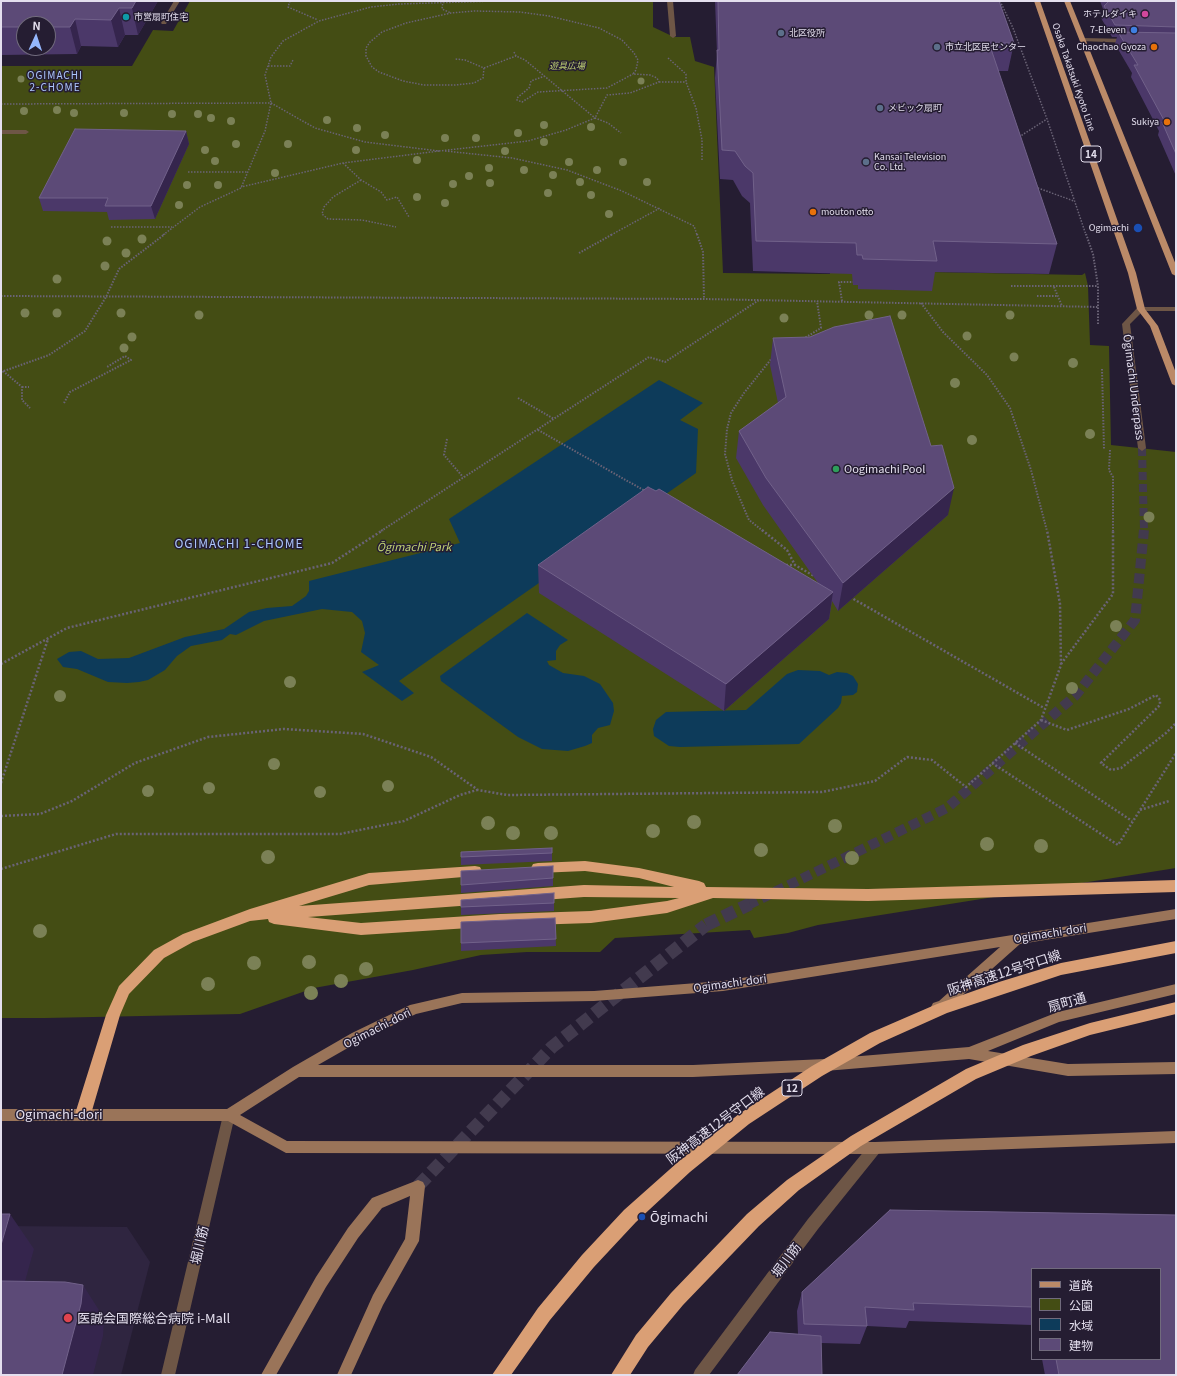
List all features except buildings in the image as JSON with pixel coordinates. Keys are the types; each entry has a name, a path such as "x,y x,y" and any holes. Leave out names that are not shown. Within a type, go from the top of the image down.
{"highway":[{"path":"526,868 585,866 639,873 722,893"},
{"path":"84,1114 107,1030 124,990 160,954 188,938 250,915 369,879 490,870"},
{"path":"250,915 584,891 868,895 1176,886"},
{"path":"250,915 361,929 500,920 592,917 667,907 722,893"},
{"name":"阪神高速12号守口線","path":"501,1375 544,1314 588,1261 630,1216 684,1167 744,1119 817,1071 875,1038 942,1008 999,988 1061,969 1176,947"},
{"path":"620,1375 642,1341 677,1300 753,1220 793,1185 856,1141 971,1074 1028,1050 1090,1029 1176,1008"}],"main road":[{"name":"Osaka Takatsuki Kyoto Line","path":"1036,1 1129,265 1141,309 1154,326 1176,384"},
{"name":"Osaka Takatsuki Kyoto Line","path":"1067,1 1176,274"}],"street":[{"path":"164,23 177,1"},
{"path":"670,1 673,36"},
{"path":"1083,40 1139,41"},
{"path":"1,132 26,132"},
{"path":"1141,309 1176,309"},
{"name":"Ōgimachi Underpass","path":"1141,309 1126,324 1142,448"},
{"name":"Ogimachi-dori","path":"1,1115 229,1115 297,1071 356,1037 414,1009 462,998 594,996 669,992 723,986 1176,914"},
{"path":"825,1065 943,1004 1018,938"},
{"name":"扇町通","path":"969,1053 1058,1017 1176,989"},
{"path":"297,1071 693,1071 825,1065 969,1053 1068,1070 1176,1068"},
{"path":"229,1115 286,1147 875,1148 1176,1137"},
{"name":"堀川筋","path":"168,1375 229,1115"},
{"name":"堀川筋","path":"700,1375 808,1231 875,1148"},
{"path":"268,1375 321,1282 353,1233 377,1203 418,1186 412,1240 378,1300 344,1375"}],"path":[{"path":"290,1 288,7 319,21"},
{"path":"240,188 265,132 271,104 265,75 271,57 283,41 319,21 371,7 443,2 495,1"},
{"path":"1000,1 1013,28 1047,119 1074,201 1094,254 1098,286 1098,328"},
{"path":"443,2 442,9 451,13"},
{"path":"484,68 485,71 483,78 474,83 455,85 424,85 390,77 379,72 368,61 366,48 370,42 382,32 402,24 451,13 475,10 520,12 549,16 599,28 622,40 630,48 638,60 634,74"},
{"path":"673,36 666,49 668,57 686,74 686,82 696,108 702,140 702,161"},
{"path":"514,52 516,56 526,60 595,118 608,123 621,133"},
{"path":"455,59 472,62 484,68 516,56"},
{"path":"268,66 290,66 293,60"},
{"path":"545,76 531,81 529,88 517,98 517,100 522,102 538,92 607,88 634,74 650,75 657,78 659,82"},
{"path":"2,371 49,355 85,331 106,296 119,269 200,207 240,188 343,163 528,140 566,130 595,118 607,95 630,92 659,82 686,82"},
{"path":"1,104 271,104 315,128 358,140 439,151 512,158 567,170 622,191 660,208 694,226 703,252 704,299"},
{"path":"1018,138 1047,119"},
{"path":"343,163 361,180 381,192 387,200 397,198 409,217"},
{"path":"188,172 247,172"},
{"path":"361,180 333,197 324,207 322,214 328,219 362,220 396,227"},
{"path":"1030,185 1074,201"},
{"path":"579,253 660,208"},
{"path":"111,227 172,227"},
{"path":"842,302 839,282 859,282"},
{"path":"1011,286 1098,286"},
{"path":"1054,287 1062,306"},
{"path":"1,296 704,299 1098,307"},
{"path":"1037,296 1057,296"},
{"path":"1,664 67,628 332,564 463,477 649,357 665,362 759,300"},
{"path":"800,340 821,328 817,301"},
{"path":"921,303 943,332 987,375 1010,408 1031,470 1047,531 1060,604 1059,626 1061,665"},
{"path":"64,403 70,392 131,360 125,356 107,367"},
{"path":"773,356 744,393 731,413 727,429 725,454 732,480 749,520 787,550 795,565"},
{"path":"1102,364 1104,449"},
{"path":"2,371 22,387 29,387"},
{"path":"22,387 22,400 30,408"},
{"path":"518,398 554,419"},
{"path":"538,430 646,492"},
{"path":"446,439 444,455 463,477"},
{"path":"1,869 116,834 340,834 404,821 460,795 478,790 508,795 822,792 875,781 907,757 932,760 966,787 1041,720 1044,708 1061,665 1113,594 1113,477 1109,470 1110,450"},
{"path":"782,565 795,565 816,577"},
{"path":"850,596 1044,708"},
{"path":"1,783 48,639"},
{"path":"1041,720 1067,730 1129,709 1156,696 1160,700 1160,704 1101,763 1111,770 1121,768 1166,733 1176,723"},
{"path":"1,816 40,814 72,801 135,763 208,738 284,729 363,734 431,757 478,790"},
{"path":"1015,743 1132,821"},
{"path":"992,763 1118,845 1176,752"},
{"path":"1140,810 1169,802"}],"shaded area":[{"name":"医誠会国際総合病院 i-Mall","path":"1,1226 127,1227 150,1262 121,1375 1,1375"}],"green space":[{"name":"Ōgimachi Park","path":"190,1 653,1 653,27 674,37 690,37 695,61 714,67 723,273 830,274 830,270 1082,275 1085,273 1088,286 1090,345 1109,346 1111,445 1176,452 1176,868 818,925 788,933 754,938 750,930 615,938 600,952 527,952 481,955 413,970 314,988 240,1014 1,1018 1,66 132,66 153,30 173,31"}],"water":[{"path":"659,380 703,403 680,420 698,429 696,473 399,681 414,693 402,701 362,672 379,665 361,652 365,633 362,621 352,612 322,609 264,621 236,635 230,634 222,640 191,646 177,656 165,670 148,680 139,682 108,682 77,669 63,667 57,659 69,652 81,651 98,659 129,658 185,637 224,629 249,612 267,608 292,606 306,596 309,591 309,581 460,543 449,519"},
{"path":"527,613 568,640 560,645 556,651 556,660 547,661 549,665 563,673 584,676 600,684 613,703 614,711 610,725 598,728 592,735 592,743 568,751 542,749 518,737 441,681 440,676"},
{"path":"798,670 820,671 829,675 837,672 847,673 853,676 858,684 857,692 853,695 842,696 841,703 838,708 799,744 680,747 669,746 654,736 653,729 656,720 666,712 746,710 787,674"}],"tunnel":[{"path":"1142,448 1144,530"},
{"path":"748,905 947,808 1076,695 1135,620 1144,530"},
{"path":"706,925 750,904"},
{"path":"418,1186 552,1047 706,925"}],"place":[{"name":"ホテルダイキ","path":"1145,14"},
{"name":"市営扇町住宅","path":"126,17"},
{"name":"7-Eleven","path":"1134,30"},
{"name":"北区役所","path":"781,33"},
{"name":"市立北区民センター","path":"937,47"},
{"name":"Chaochao Gyoza","path":"1154,47"},
{"name":"メビック扇町","path":"880,108"},
{"name":"Sukiya","path":"1167,122"},
{"name":"Kansai Television Co. Ltd.","path":"866,162"},
{"name":"mouton otto","path":"813,212"},
{"name":"Ogimachi","path":"1138,228"},
{"name":"Oogimachi Pool","path":"836,469"},
{"name":"Ōgimachi","path":"642,1217"},
{"name":"医誠会国際総合病院 i-Mall","path":"68,1318"}],"district":[{"name":"OGIMACHI 2-CHOME","path":"55,80"},
{"name":"OGIMACHI 1-CHOME","path":"239,543"}],"park label":[{"name":"遊具広場","path":"567,66"}]}
